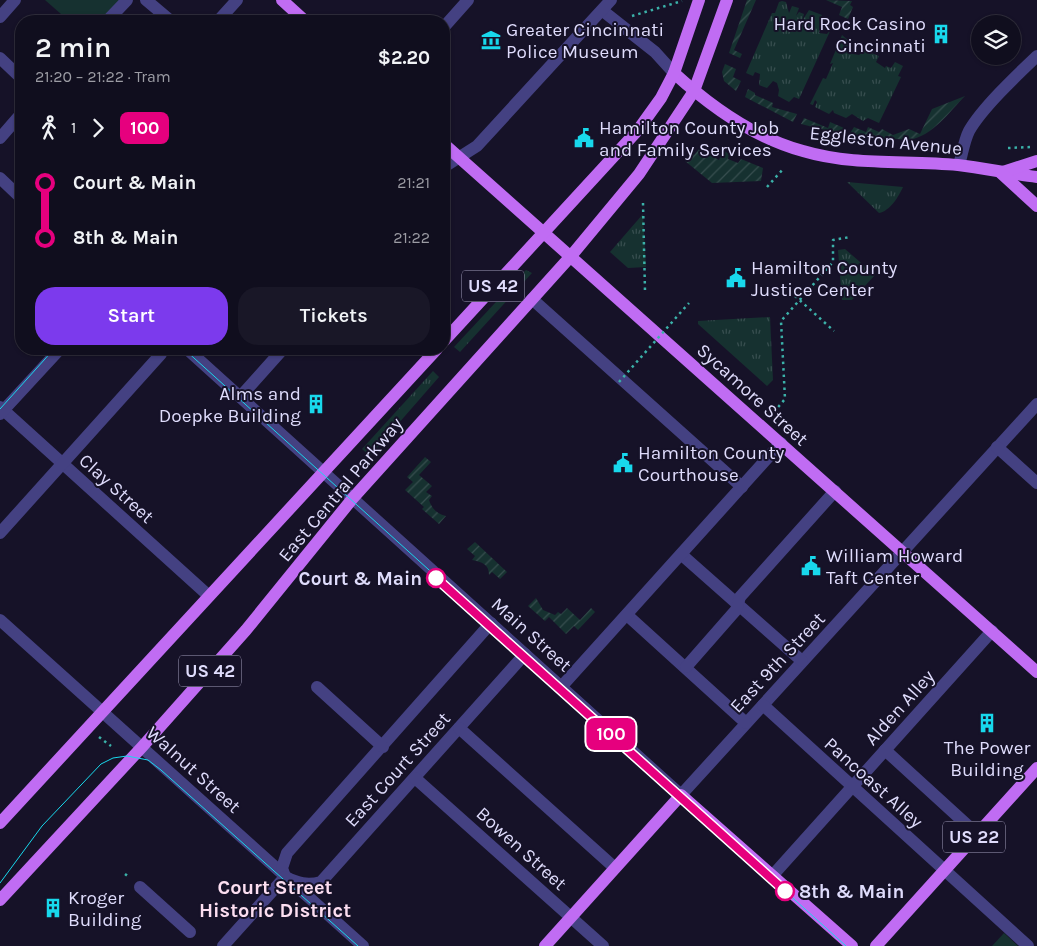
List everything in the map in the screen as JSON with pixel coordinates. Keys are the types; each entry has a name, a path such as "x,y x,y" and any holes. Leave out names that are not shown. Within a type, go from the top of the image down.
{"main road":[{"path":"282,0 298,15"},
{"name":"US 42","path":"450,334 638,130 660,98 674,73 699,0"},
{"name":"US 42","path":"694,91 727,0"},
{"name":"Eggleston Avenue","path":"674,73 694,91 740,123 802,151 870,161 959,165 1001,173 1037,177"},
{"name":"East Central Parkway","path":"0,900 142,747 246,630 353,498 571,256 640,174 694,91"},
{"name":"Sycamore Street","path":"450,149 835,491 900,552 1037,672"},
{"name":"Eggleston Avenue","path":"1001,173 1037,161"},
{"path":"1001,173 1037,206"},
{"name":"East Central Parkway","path":"0,823 431,355"},
{"name":"US 22","path":"876,946 1037,768"},
{"name":"East 9th Street","path":"545,946 681,795"},
{"name":"Main Street","path":"681,795 852,946"}],"street":[{"path":"0,17 15,0"},
{"path":"113,15 127,0"},
{"path":"146,0 164,15"},
{"path":"223,15 237,0"},
{"path":"450,20 468,0"},
{"path":"450,163 477,146 603,11 611,0"},
{"name":"Eggleston Avenue","path":"603,11 656,52 674,73"},
{"path":"959,165 968,133 975,122 1017,75 1037,56"},
{"path":"0,58 15,72"},
{"path":"0,138 15,121"},
{"path":"0,178 15,192"},
{"path":"532,299 742,487"},
{"path":"1,411 54,355"},
{"path":"0,533 160,355"},
{"name":"Main Street","path":"194,355 681,795"},
{"path":"241,396 278,355"},
{"name":"East 9th Street","path":"681,795 900,552 1037,404"},
{"name":"Clay Street","path":"1,411 209,596"},
{"path":"562,686 781,443"},
{"path":"997,447 1037,483"},
{"path":"686,667 736,610 740,596 835,491"},
{"path":"682,554 802,661"},
{"path":"627,615 746,723"},
{"name":"Walnut Street","path":"0,620 363,946"},
{"name":"East Court Street","path":"491,623 287,853 282,868 285,877 299,883 311,884 321,882 525,654"},
{"name":"Alden Alley","path":"773,875 992,631"},
{"path":"317,687 383,747"},
{"name":"Pancoast Alley","path":"763,706 1028,946"},
{"path":"459,728 615,868"},
{"path":"885,750 977,834"},
{"name":"Bowen Street","path":"415,778 603,946"},
{"path":"222,946 285,877"},
{"path":"140,887 190,932"}],"path":[{"path":"630,16 682,1"},
{"path":"1008,148 1037,147"},
{"path":"767,187 784,168"},
{"path":"643,203 645,291"},
{"path":"774,412 785,400 781,321 833,262 833,240 850,237"},
{"path":"795,296 834,331"},
{"path":"619,382 690,303"},
{"path":"99,737 111,746"}],"green space":[{"path":"45,0 121,0 107,15 62,15"},
{"path":"747,0 756,0 734,50 742,54 740,58 729,53"},
{"path":"826,0 852,1 850,5 853,7 848,19 839,15 842,7"},
{"path":"779,2 786,2 789,13 792,6 799,8 796,16 799,12 804,14 802,21 809,10 822,15 819,21 823,22 819,33 827,34 831,29 799,99 794,97 789,102 778,96 777,83 773,81 767,88 759,85 760,74 755,72 753,76 746,73 772,13 775,13"},
{"path":"842,35 849,41 847,53 859,55 864,50 879,56 876,62 885,68 886,66 891,68 895,62 903,66 898,76 901,77 879,123 868,118 863,121 852,114 846,118 834,113 833,110 829,114 815,107 817,102 815,100 813,105 810,104 823,78 826,79"},
{"path":"725,64 736,69 733,77 741,81 736,91 724,81 722,72"},
{"path":"748,89 755,93 755,95 773,103 772,107 797,114 793,122 745,97"},
{"path":"965,96 933,129 918,138 909,140 849,135 854,127 866,132 868,127 879,132 882,129 893,135 909,129 920,134 932,109"},
{"path":"804,118 828,128 830,122 844,128 841,134 801,124"},
{"path":"699,149 719,160 723,150 729,154 728,159 738,163 741,159 763,168 761,181 712,183 685,161 691,153 694,155"},
{"path":"847,182 903,187 897,199 887,209 879,213"},
{"path":"643,214 646,267 628,268 610,252"},
{"path":"845,249 875,275 852,300 842,300 838,250"},
{"path":"526,270 532,273 460,352 454,347"},
{"path":"770,317 773,380 767,386 698,324 698,321"},
{"path":"433,371 439,377 370,456 362,449"},
{"path":"425,457 431,462 419,475 432,486 426,492 432,496 429,500 435,511 446,516 439,524 405,490 413,482 407,477"},
{"path":"475,542 507,572 500,579 492,572 489,575 488,568 484,564 472,560 475,556 467,549"},
{"path":"536,598 543,610 555,615 558,612 561,614 567,608 580,620 591,608 595,612 578,630 574,626 566,634 549,617 545,621 528,606"},
{"path":"1004,933 1018,946 992,946"}],"tram line":[{"path":"0,409 49,355"},
{"path":"191,355 846,946"},
{"name":"100","path":"436,578 785,891"},
{"path":"0,883 42,826 101,764 113,758 127,756 148,760 161,770 358,946"}],"place":[{"name":"Hard Rock Casino Cincinnati","path":"941,34"},
{"name":"Greater Cincinnati Police Museum","path":"491,40"},
{"name":"Hamilton County Job and Family Services","path":"584,138"},
{"name":"Hamilton County Justice Center","path":"736,278"},
{"name":"Alms and Doepke Building","path":"316,404"},
{"name":"Hamilton County Courthouse","path":"623,463"},
{"name":"William Howard Taft Center","path":"811,566"},
{"name":"Court & Main","path":"436,578"},
{"name":"The Power Building","path":"987,723"},
{"name":"8th & Main","path":"785,891"},
{"name":"Kroger Building","path":"53,908"}],"district":[{"name":"Court Street Historic District","path":"275,898"}]}
